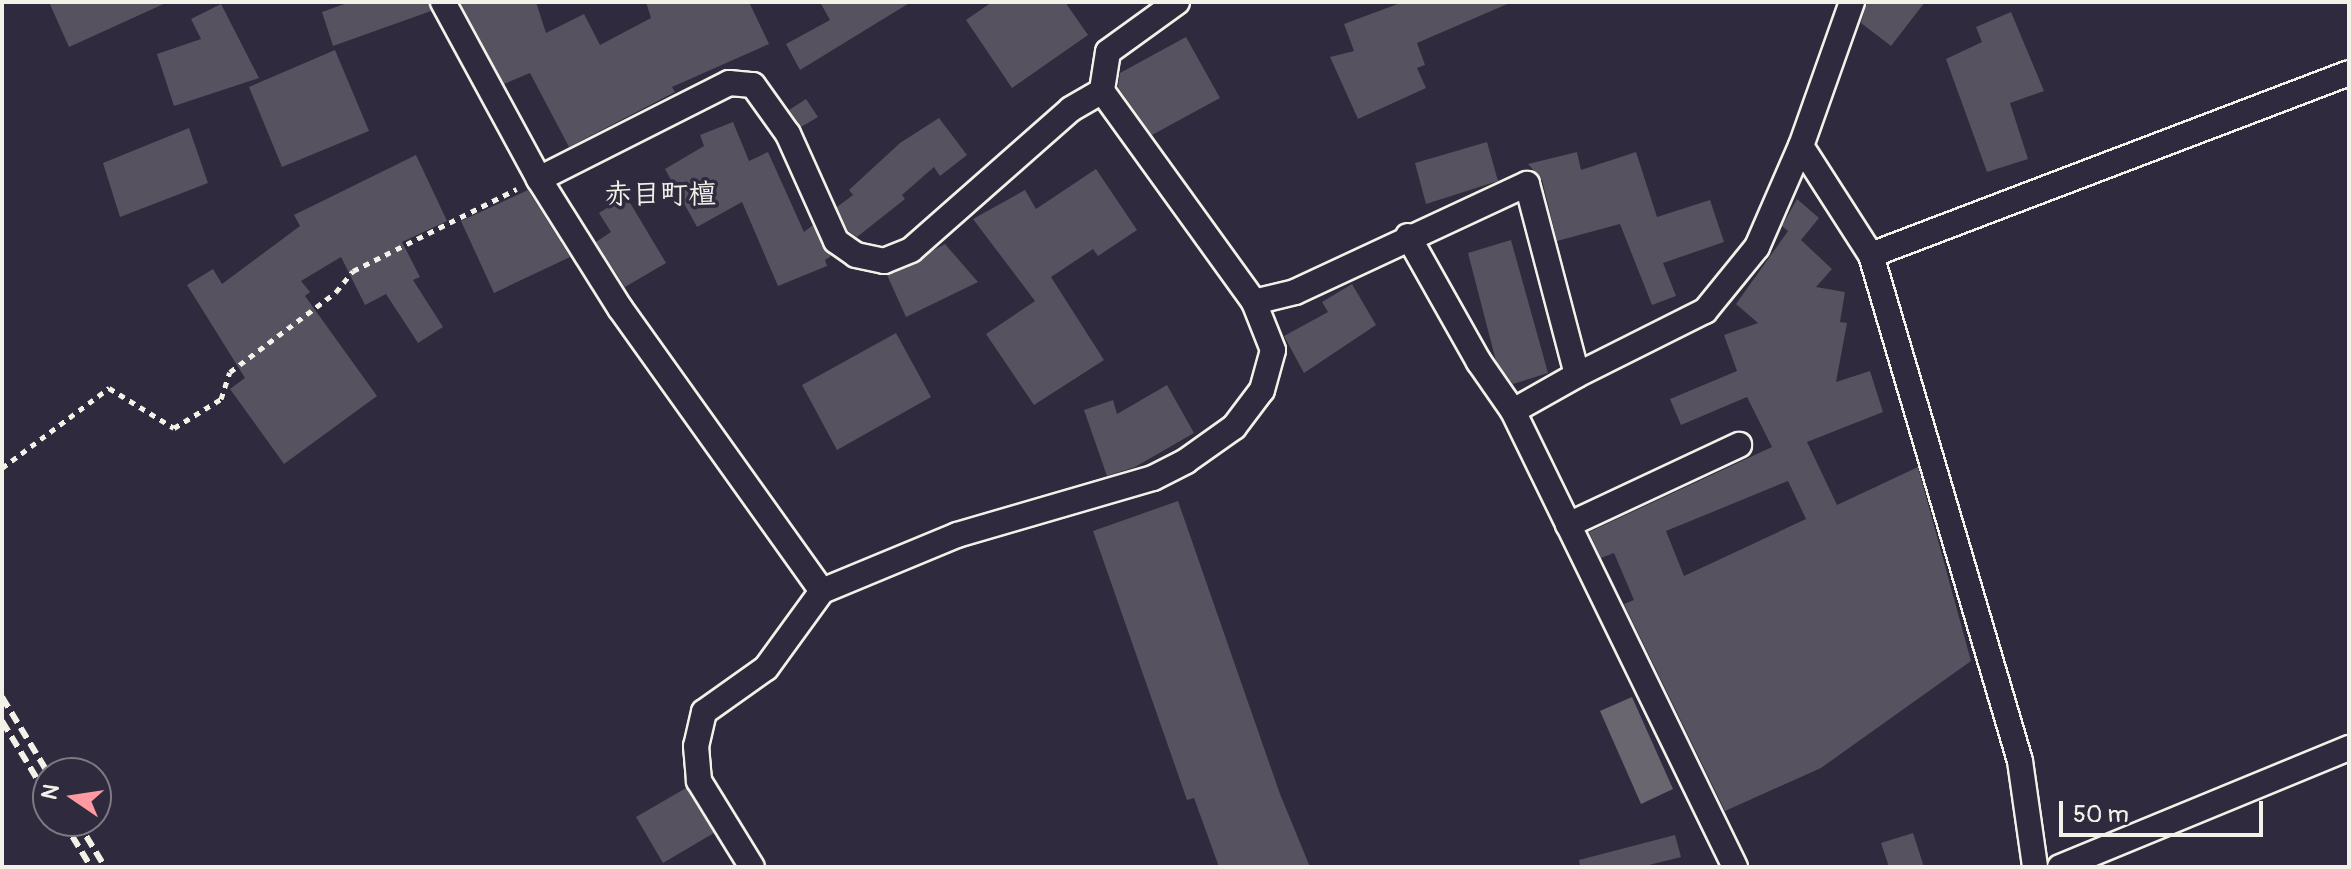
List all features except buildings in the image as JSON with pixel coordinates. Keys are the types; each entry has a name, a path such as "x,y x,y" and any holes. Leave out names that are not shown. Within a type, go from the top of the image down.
{"street":[{"path":"443,2 539,179 620,308 822,591"},
{"path":"752,867 699,781 696,746 704,712 766,668 822,591 957,535 1153,478 1186,461 1234,427 1262,390 1273,350 1254,302 1102,91 1108,52 1177,2"},
{"path":"1513,411 1705,311 1757,247 1801,146 1852,2"},
{"path":"1871,255 2349,73"},
{"path":"539,179 729,83 753,85 788,134 836,241 856,255 884,261 911,250 1071,109 1102,91"},
{"path":"1801,146 1871,255 2020,761 2035,867"},
{"path":"1254,302 1295,292 1408,236 1527,184 1577,375"},
{"path":"1408,236 1479,362 1513,411 1735,867"},
{"path":"1568,525 1739,445"},
{"path":"2060,867 2349,748"}],"path":[{"path":"2,468 109,388 174,428 221,399 230,372 336,292 353,271 539,179"}],"shaded area":[{"path":"1632,697 1673,789 1641,804 1600,711"}],"railway":[{"path":"2,697 38,757"},
{"path":"2,721 32,771"},
{"path":"73,837 91,867"},
{"path":"87,837 105,867"}],"district":[{"name":"赤目町檀","path":"660,195"}]}
